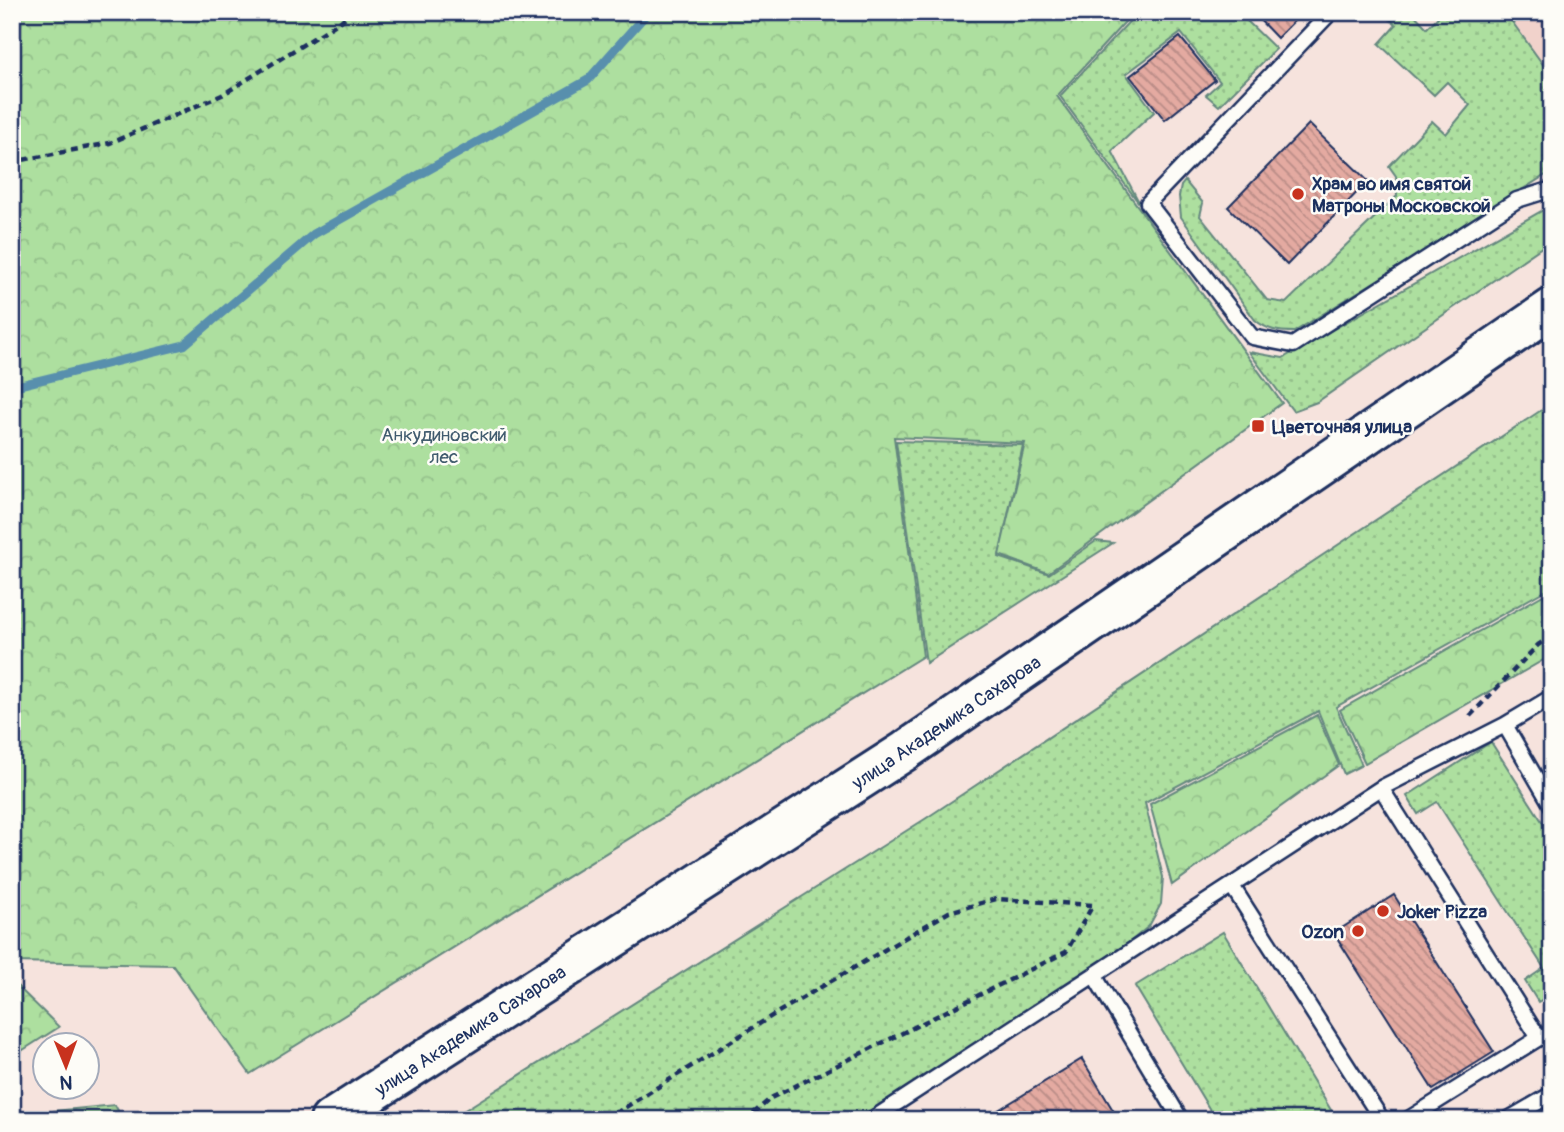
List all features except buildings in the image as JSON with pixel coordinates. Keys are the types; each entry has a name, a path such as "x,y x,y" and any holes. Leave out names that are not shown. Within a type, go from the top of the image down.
{"main road":[{"name":"улица Академика Сахарова","path":"330,1120 905,751 1552,308"}],"lane":[{"path":"1331,12 1147,203 1252,337 1293,345 1517,200 1552,189"},
{"path":"871,1120 1381,788 1504,725 1552,697"},
{"path":"1504,725 1552,806"},
{"path":"1381,788 1545,1035 1407,1120"},
{"path":"1232,886 1382,1120"},
{"path":"1094,975 1181,1120"},
{"path":"1507,1120 1552,1094"}],"path":[{"path":"12,162 110,142 222,95 341,21 351,12"},
{"path":"605,1120 787,1007 949,912 996,899 1093,905 1066,953 771,1098 746,1120"}],"shaded area":[{"path":"1495,12 1552,12 1552,83"}],"green space":[{"name":"Анкудиновский лес","path":"12,12 1134,12 1057,96 1282,403 1048,573 999,555 1025,443 894,437 923,656 250,1074 173,965 12,962"},
{"path":"1138,12 1243,12 1241,15 1276,49 1219,106 1206,95 1220,82 1181,33 1126,74 1154,112 1112,151 1141,206 1060,96"},
{"path":"1391,12 1412,12 1427,28 1438,17 1433,12 1505,12 1552,77 1552,171 1294,332 1268,328 1255,320 1181,217 1181,186 1185,181 1203,203 1200,216 1267,300 1286,303 1397,196 1396,176 1389,166 1432,121 1446,134 1470,105 1447,82 1434,95 1379,44 1396,25 1387,17"},
{"path":"1552,205 1552,240 1317,402 1293,411 1249,352 1283,358"},
{"path":"1552,403 1552,603 1544,591 1336,707 1362,765 1344,774 1318,711 1145,803 1163,877 1161,904 1149,926 1086,978 861,1120 449,1120 925,819"},
{"path":"896,441 1023,445 999,557 1049,574 1096,541 1113,543 926,663"},
{"path":"1543,595 1552,609 1552,655 1365,763 1340,710"},
{"path":"1317,715 1339,765 1172,885 1150,804"},
{"path":"1491,742 1552,837 1552,994 1538,1002 1525,981 1544,968 1437,802 1418,814 1407,796"},
{"path":"1223,932 1337,1120 1216,1120 1135,986"},
{"path":"12,981 59,1027 54,1030 32,1030 32,1044 12,1057"},
{"path":"115,1105 123,1120 42,1120 54,1111"}],"waterway":[{"path":"12,387 184,345 314,234 588,80 648,12"}],"place":[{"name":"Храм во имя святой Матроны Московской","path":"1298,194"},
{"name":"Цветочная улица","path":"1258,426"},
{"name":"Joker Pizza","path":"1383,911"},
{"name":"Ozon","path":"1358,931"}]}
